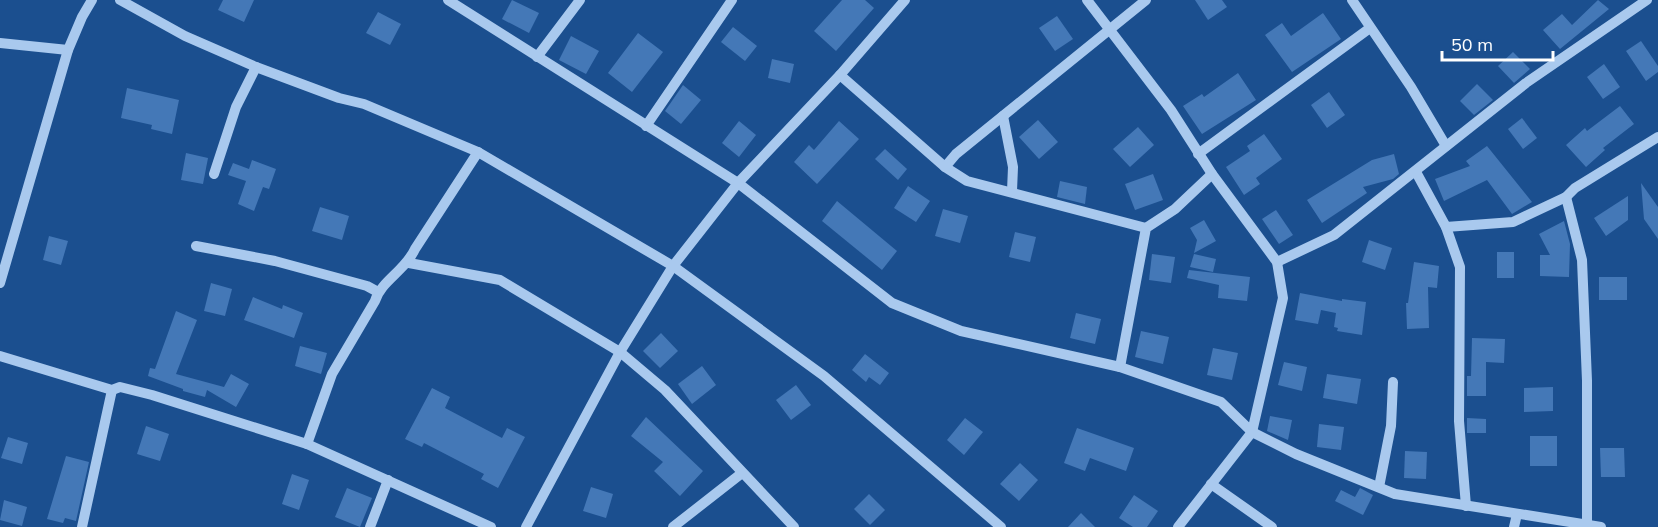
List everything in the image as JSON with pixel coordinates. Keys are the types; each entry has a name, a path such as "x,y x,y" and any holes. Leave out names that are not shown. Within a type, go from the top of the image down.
{"street":[{"path":"0,283 68,50 81,17 92,0"},
{"path":"120,0 185,36 256,67 339,98 364,104 478,152 673,266 824,376 1001,527"},
{"path":"448,0 738,183 892,303 961,331 1120,367 1221,402 1252,432 1296,454 1395,494 1601,527"},
{"path":"537,57 580,0"},
{"path":"646,126 732,0"},
{"path":"526,527 620,351 673,266 738,183 840,75 905,0"},
{"path":"1088,0 1171,111 1212,174 1277,262 1283,298 1252,432 1178,527"},
{"path":"945,167 956,154 1146,0"},
{"path":"1352,0 1411,87 1446,146"},
{"path":"1277,262 1334,235 1526,83 1647,0"},
{"path":"1198,154 1370,28"},
{"path":"0,43 68,50"},
{"path":"214,174 236,107 256,67"},
{"path":"840,75 945,167 967,181 1146,228"},
{"path":"1003,116 1013,167 1012,191"},
{"path":"1446,227 1513,222 1566,197 1575,188 1658,137"},
{"path":"307,444 332,374 378,292 408,263 478,152"},
{"path":"1416,172 1446,227 1460,267 1459,422 1466,506"},
{"path":"1120,367 1146,228 1175,209 1212,174"},
{"path":"1566,197 1582,260 1587,381 1587,525"},
{"path":"196,246 275,261 367,286 378,292"},
{"path":"408,263 500,280 620,351 665,390 794,527"},
{"path":"0,356 112,390 120,387 152,395 307,444 491,527"},
{"path":"1379,487 1391,426 1393,382"},
{"path":"86,526 112,390"},
{"path":"673,527 742,473"},
{"path":"370,527 388,480"},
{"path":"1211,484 1272,527"},
{"path":"1514,527 1517,514"}],"building":[{"path":"223,0 254,0 244,22 218,10"},
{"path":"512,0 539,13 529,33 502,19"},
{"path":"842,0 865,0 874,8 836,51 814,31"},
{"path":"1195,0 1222,0 1227,7 1208,20"},
{"path":"1598,0 1609,9 1560,49 1543,30 1562,14 1572,25"},
{"path":"378,12 401,24 390,45 366,33"},
{"path":"1323,13 1341,39 1292,72 1265,35 1282,23 1291,36"},
{"path":"1057,16 1073,39 1055,51 1039,28"},
{"path":"733,27 757,46 745,61 721,42"},
{"path":"638,33 663,52 632,92 608,73"},
{"path":"571,36 599,51 586,74 559,60"},
{"path":"1641,41 1658,66 1658,72 1646,81 1626,51"},
{"path":"1513,52 1530,69 1514,83 1498,66"},
{"path":"772,59 794,64 790,83 768,78"},
{"path":"1604,64 1620,87 1603,99 1587,77"},
{"path":"1238,73 1256,100 1202,134 1183,106 1202,94 1204,97"},
{"path":"1477,84 1493,100 1474,115 1460,101"},
{"path":"683,85 701,100 681,124 665,111"},
{"path":"127,88 179,100 172,134 151,129 152,125 121,118"},
{"path":"1329,92 1345,115 1327,128 1311,105"},
{"path":"1620,106 1634,124 1603,148 1605,150 1586,167 1566,145 1585,128 1587,131"},
{"path":"1522,118 1537,138 1523,149 1508,129"},
{"path":"1038,120 1058,142 1039,159 1019,137"},
{"path":"739,121 756,135 739,157 722,143"},
{"path":"839,121 859,139 817,184 794,162 809,145 814,150"},
{"path":"1138,127 1154,145 1130,167 1113,149"},
{"path":"1264,134 1282,159 1256,178 1260,184 1244,195 1226,167 1250,151 1247,146"},
{"path":"1487,146 1532,202 1512,214 1487,180 1444,201 1435,179 1470,166 1466,161"},
{"path":"885,149 907,169 898,180 875,159"},
{"path":"186,153 208,158 203,184 181,180"},
{"path":"1394,154 1399,174 1393,179 1363,187 1367,193 1322,223 1307,200 1372,160"},
{"path":"252,160 276,169 269,189 263,187 254,211 238,204 246,181 228,175 233,163 249,169"},
{"path":"1153,174 1163,200 1135,210 1125,184"},
{"path":"1060,181 1087,187 1085,204 1057,197"},
{"path":"1641,183 1658,207 1658,239 1644,219"},
{"path":"908,186 930,201 916,222 894,208"},
{"path":"1628,196 1628,220 1606,236 1594,218"},
{"path":"837,201 897,251 882,270 822,221"},
{"path":"320,207 349,216 342,240 312,231"},
{"path":"943,209 968,216 960,243 935,236"},
{"path":"1276,210 1293,235 1279,244 1262,219"},
{"path":"1204,220 1216,241 1194,253 1197,240 1190,228"},
{"path":"1564,221 1570,244 1569,277 1540,276 1540,255 1550,255 1539,234"},
{"path":"1015,232 1036,237 1030,262 1009,257"},
{"path":"49,236 68,241 61,265 43,260"},
{"path":"1369,240 1392,248 1385,270 1362,262"},
{"path":"1497,252 1514,252 1514,278 1497,278"},
{"path":"1152,254 1175,257 1171,283 1149,280"},
{"path":"1194,254 1216,259 1213,272 1190,267"},
{"path":"1414,262 1439,266 1437,288 1428,287 1429,328 1407,329 1406,303 1408,303"},
{"path":"1189,270 1250,277 1247,301 1218,298 1219,285 1187,278"},
{"path":"1599,277 1627,277 1627,300 1599,300"},
{"path":"211,283 232,289 225,316 204,311"},
{"path":"1300,293 1342,301 1342,299 1366,302 1362,335 1337,331 1338,328 1334,327 1336,313 1321,310 1318,324 1295,320"},
{"path":"253,297 282,309 283,305 303,313 294,338 244,320"},
{"path":"176,311 197,320 176,374 224,387 231,374 249,384 236,407 207,390 205,397 183,391 183,389 148,376 150,368 155,369"},
{"path":"1076,313 1101,319 1095,344 1070,338"},
{"path":"1141,331 1169,337 1163,364 1135,357"},
{"path":"661,333 678,351 660,368 643,351"},
{"path":"1472,338 1505,339 1504,363 1486,362 1486,396 1467,396 1467,376 1471,376"},
{"path":"300,346 327,353 321,374 295,366"},
{"path":"1213,348 1238,353 1232,380 1207,375"},
{"path":"865,354 889,373 880,385 869,377 866,382 852,370"},
{"path":"1284,362 1307,367 1302,391 1278,385"},
{"path":"702,366 716,385 692,404 678,384"},
{"path":"1327,374 1361,379 1357,404 1323,398"},
{"path":"796,385 811,405 791,420 776,400"},
{"path":"1553,387 1553,411 1524,412 1524,388"},
{"path":"432,388 450,397 445,408 502,438 507,428 525,437 498,488 481,479 484,474 424,443 422,447 405,439"},
{"path":"1270,416 1292,420 1288,440 1267,431"},
{"path":"646,417 703,471 680,496 654,471 663,462 631,436"},
{"path":"965,418 983,432 964,455 947,440"},
{"path":"1467,418 1486,419 1486,433 1467,433"},
{"path":"1319,424 1344,427 1341,450 1317,447"},
{"path":"146,426 169,434 160,461 137,454"},
{"path":"1077,428 1134,448 1126,471 1090,458 1085,471 1064,463"},
{"path":"1530,436 1557,436 1557,466 1530,466"},
{"path":"8,437 28,443 22,464 1,458"},
{"path":"1600,448 1624,448 1625,477 1601,477"},
{"path":"1405,451 1427,452 1426,479 1404,478"},
{"path":"66,456 89,462 76,521 65,518 63,523 47,519"},
{"path":"1020,463 1038,480 1019,501 1000,484"},
{"path":"292,474 309,480 299,510 282,504"},
{"path":"591,487 613,494 606,518 583,511"},
{"path":"347,488 372,498 360,527 335,517"},
{"path":"1360,488 1373,495 1363,515 1335,501 1341,490 1355,497"},
{"path":"869,494 885,510 870,525 854,509"},
{"path":"1134,495 1158,511 1147,527 1133,527 1119,518"},
{"path":"4,500 27,507 22,526 0,520"},
{"path":"1081,513 1095,527 1068,527"}]}
